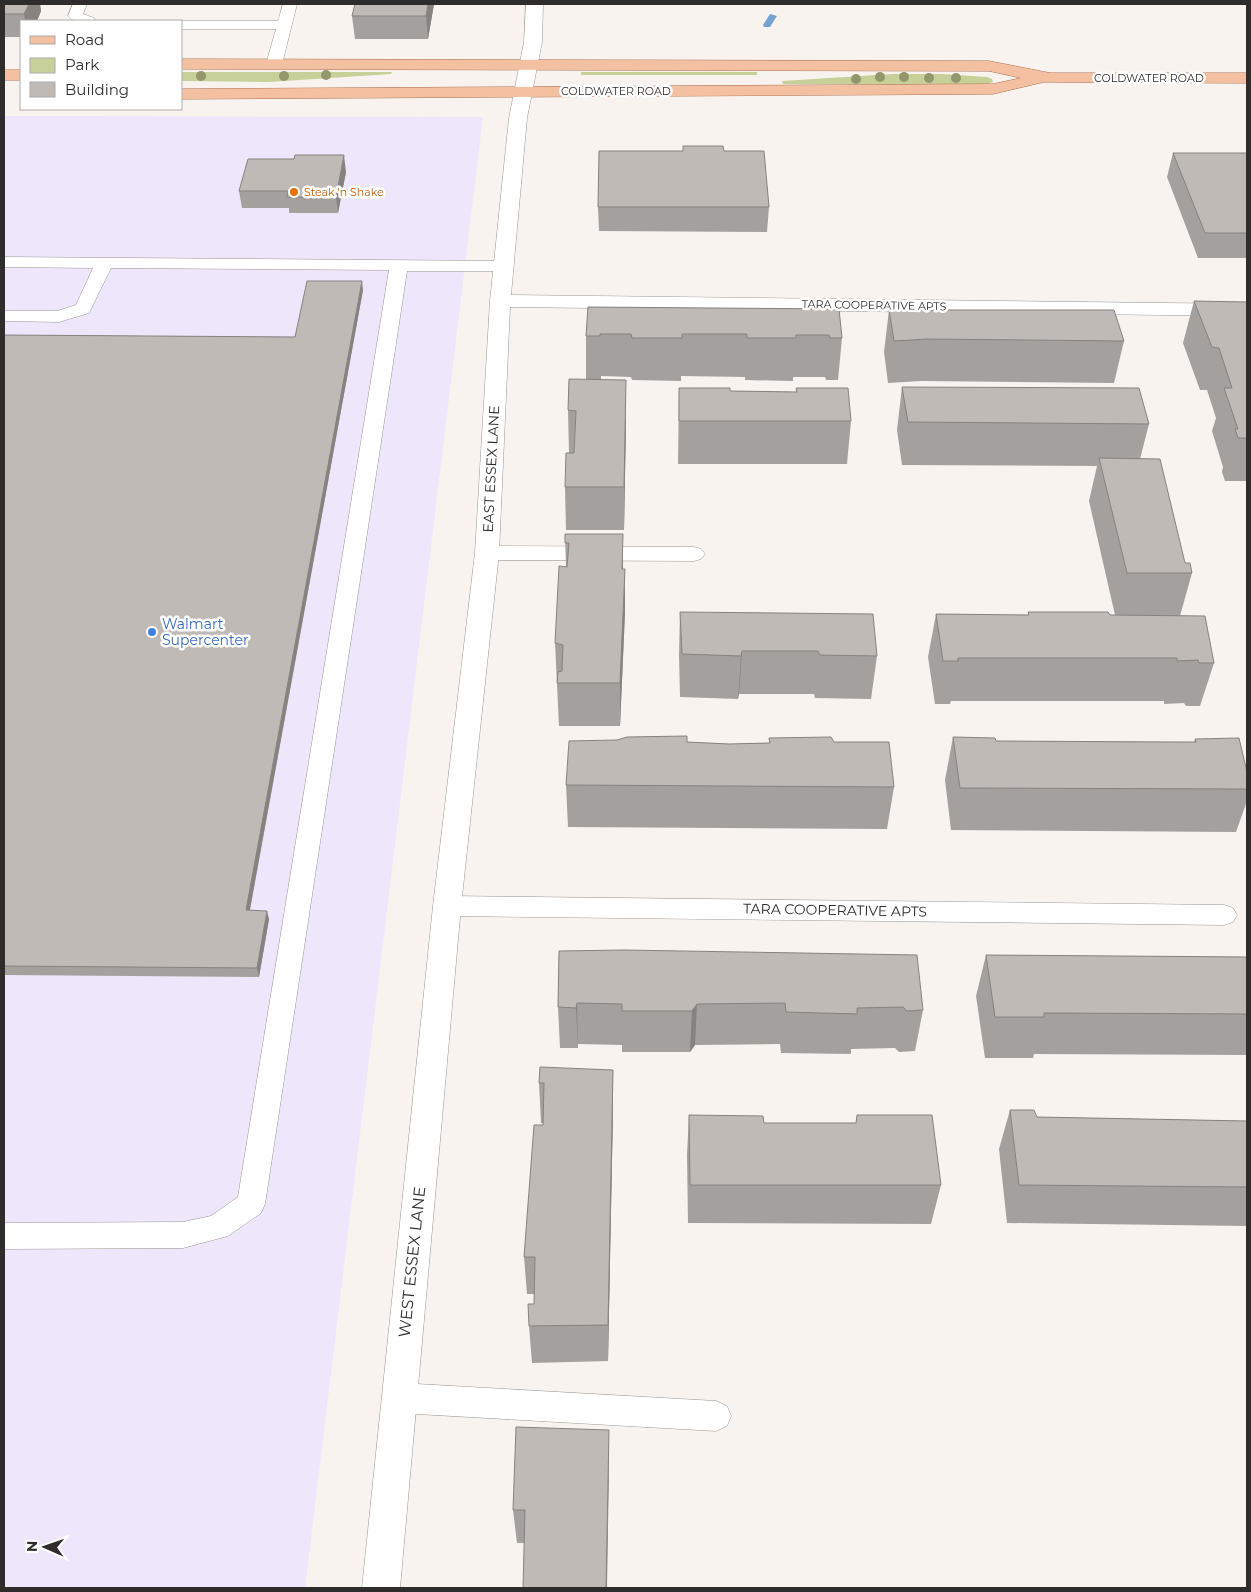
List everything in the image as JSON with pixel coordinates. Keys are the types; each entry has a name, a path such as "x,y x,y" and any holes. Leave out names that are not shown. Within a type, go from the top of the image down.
{"main road":[{"path":"4,64 20,64"},
{"name":"COLDWATER ROAD","path":"182,64 989,66 1050,78"},
{"path":"295,93 320,84 422,76 496,74 527,65"},
{"path":"522,92 535,85 571,78 758,79 853,71 870,66"},
{"path":"4,75 20,75"},
{"name":"COLDWATER ROAD","path":"182,94 993,89 1050,78 1247,78"}],"street":[{"name":"EAST ESSEX LANE","path":"446,920 487,553 500,301 522,92 533,42 534,4"},
{"name":"TARA COOPERATIVE APTS","path":"500,301 1247,310"},
{"name":"WEST ESSEX LANE","path":"381,1588 446,920"}],"lane":[{"path":"80,4 75,16 86,20"},
{"path":"274,64 290,4"},
{"path":"182,25 284,25"},
{"path":"4,262 505,266"},
{"path":"4,316 59,317 83,309 104,264"},
{"path":"4,1236 183,1235 218,1227 251,1204 399,265"},
{"path":"487,553 694,554"},
{"name":"TARA COOPERATIVE APTS","path":"446,920 1224,915"},
{"path":"399,1398 716,1416"}],"shaded area":[{"path":"4,116 483,117 305,1588 4,1588"}],"green space":[{"path":"182,72 392,72 391,74 269,82 182,81"},
{"path":"581,72 757,72 757,75 581,75"},
{"path":"893,74 942,74 987,77 992,79 993,82 987,84 783,84 782,81"}],"building":[{"path":"4,4 29,4 24,14 4,14"},
{"path":"355,4 428,4 426,16 352,16"},
{"path":"683,146 723,146 724,151 764,151 769,207 598,207 599,151 683,151"},
{"path":"1173,153 1247,153 1247,233 1205,233"},
{"path":"295,155 344,155 336,197 287,197 288,191 239,191 248,159 294,159"},
{"name":"Walmart Supercenter","path":"307,281 362,281 246,910 267,911 257,968 4,966 4,335 295,337"},
{"path":"1194,301 1247,302 1247,438 1238,438 1235,429 1238,429 1224,388 1232,388 1219,348 1212,347"},
{"path":"588,307 839,309 842,338 830,338 829,335 796,335 796,338 747,338 747,334 682,334 682,338 632,338 631,334 586,336"},
{"path":"889,310 1114,310 1124,341 927,339 894,341"},
{"path":"569,379 626,380 624,487 565,487 566,453 574,453 576,411 568,410"},
{"path":"902,387 1139,388 1149,424 908,422"},
{"path":"679,388 730,388 730,391 797,392 796,388 848,388 851,421 679,421"},
{"path":"1099,458 1160,459 1185,563 1190,563 1192,573 1127,573"},
{"path":"565,534 623,534 622,569 625,569 620,683 557,683 558,672 562,671 563,645 555,643 559,566 567,567 569,543 565,543"},
{"path":"680,612 873,614 877,656 820,655 818,651 742,651 741,656 682,654"},
{"path":"1028,612 1108,612 1110,615 1205,616 1214,663 1199,663 1198,660 1177,661 1177,658 958,658 958,661 943,661 936,614 1029,615"},
{"path":"687,736 687,742 729,744 770,743 769,738 831,737 834,742 889,742 894,787 566,785 569,741 617,740 627,737"},
{"path":"953,737 995,738 996,741 1161,742 1196,742 1195,739 1239,738 1247,772 1247,789 960,788"},
{"path":"624,950 917,955 923,1010 907,1011 903,1007 857,1008 857,1014 786,1012 785,1003 697,1004 692,1011 622,1011 622,1004 577,1003 576,1008 558,1007 559,951"},
{"path":"986,955 1247,957 1247,1014 1044,1013 1044,1017 995,1017"},
{"path":"540,1067 613,1070 608,1325 529,1326 528,1304 534,1304 535,1257 524,1257 534,1125 543,1125 544,1083 539,1083"},
{"path":"1010,1110 1034,1110 1037,1117 1247,1121 1247,1187 1019,1185"},
{"path":"689,1115 763,1116 764,1123 856,1123 857,1115 932,1115 941,1185 690,1185"},
{"path":"516,1427 609,1430 606,1588 523,1588 525,1510 513,1510"}],"waterway":[{"path":"767,25 773,16"}],"place":[{"name":"Steak 'n Shake","path":"294,192"},
{"name":"Walmart Supercenter","path":"152,632"}]}
